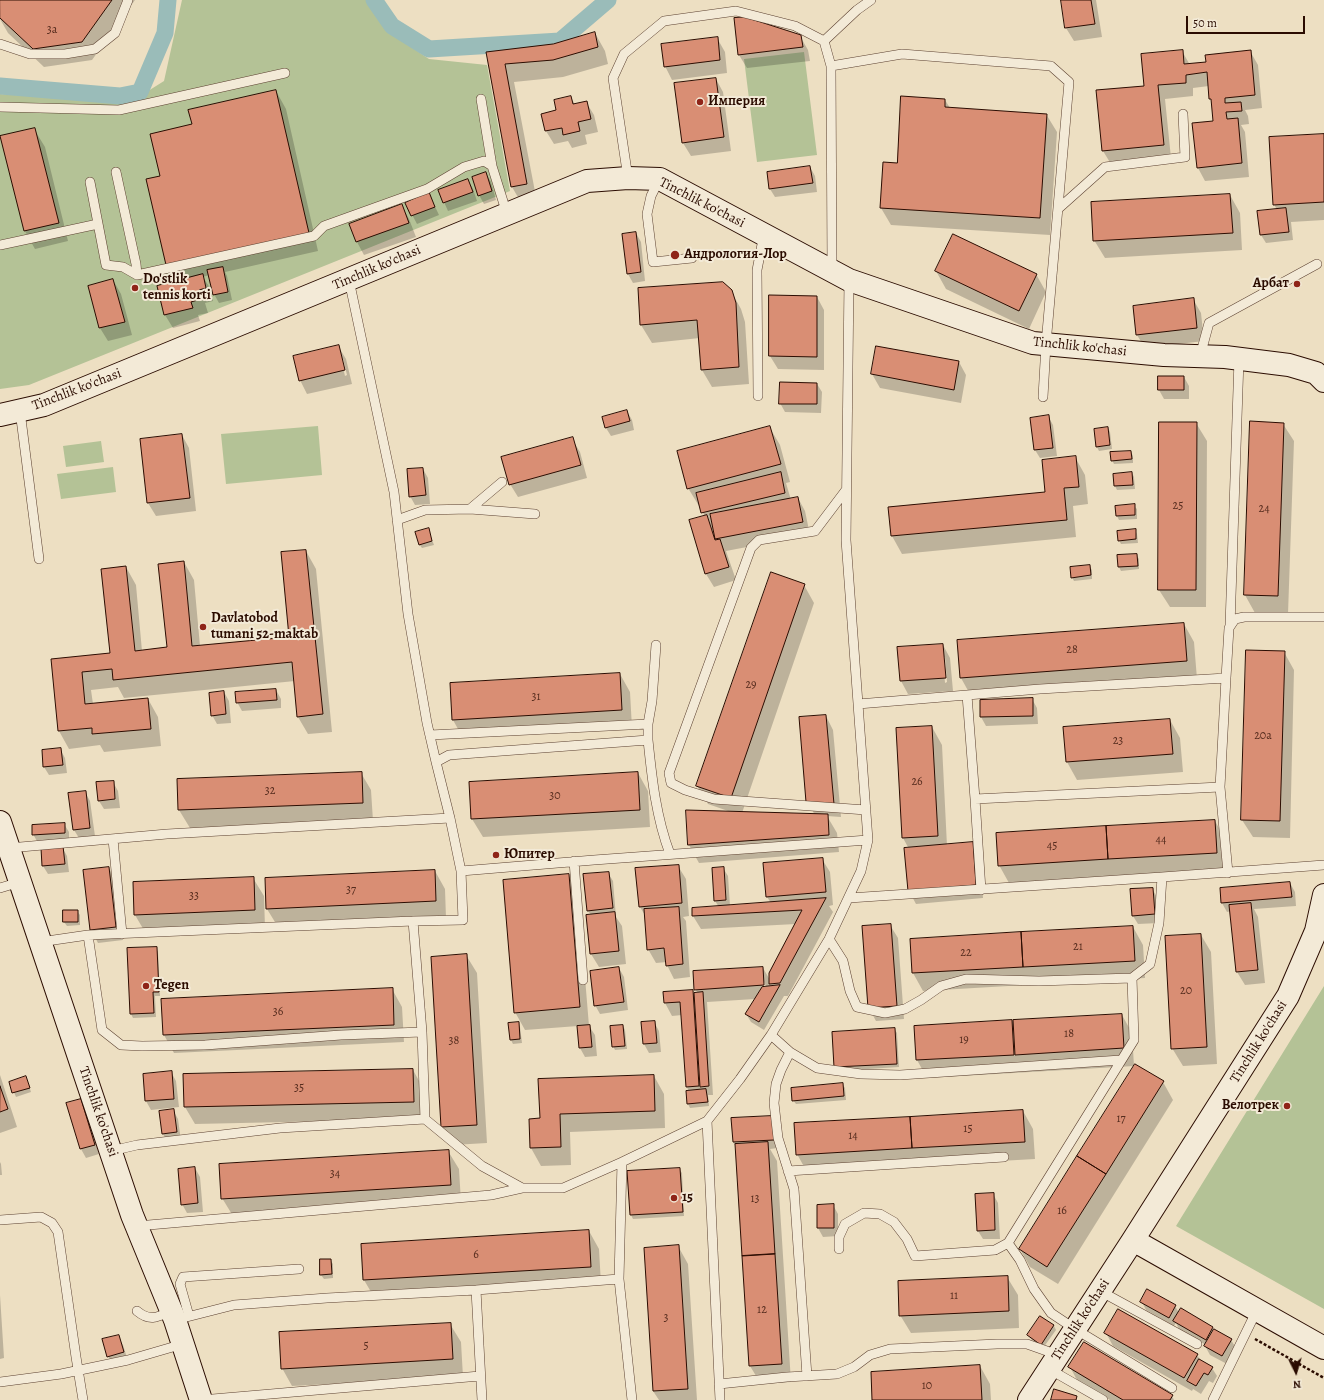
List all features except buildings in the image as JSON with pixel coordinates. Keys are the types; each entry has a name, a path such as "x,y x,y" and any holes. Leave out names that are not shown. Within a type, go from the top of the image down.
{"street":[{"name":"Tinchlik ko'chasi","path":"10,413 44,405 587,181 628,178 660,179 841,275 1033,343 1164,356 1239,358 1289,365 1316,373 1324,381"},
{"name":"Tinchlik ko'chasi","path":"0,822 9,848 10,885 40,942 110,1151 137,1226 179,1316 183,1344 201,1400"},
{"name":"Tinchlik ko'chasi","path":"1029,1400 1133,1240 1288,996 1316,931 1323,905"},
{"path":"1133,1240 1324,1348"}],"lane":[{"path":"0,44 30,54 65,54 96,50 115,33 128,0"},
{"path":"824,41 857,10 871,0"},
{"path":"137,1226 491,1195 522,1188 563,1188 622,1162 706,1121 740,1079 772,1035 829,939 849,898 861,871 868,840 846,540 841,275 831,66 824,41 795,26 736,11 664,21 624,54 613,78 628,178"},
{"path":"831,66 902,54 1051,66 1069,82 1046,344 1043,396"},
{"path":"0,107 119,110 285,73"},
{"path":"481,100 492,166 507,214"},
{"path":"1058,209 1105,167 1185,157 1183,114"},
{"path":"90,182 106,265 123,268 137,275 314,236 324,226 427,189 464,168 484,161 492,166"},
{"path":"116,172 136,264 137,275"},
{"path":"660,179 651,196 647,214 653,262 692,258"},
{"path":"0,245 98,224"},
{"path":"758,396 757,270 764,234"},
{"path":"1200,356 1209,323 1317,264"},
{"path":"40,942 88,935 463,920 460,871 450,818 430,735 408,614 394,492 349,280"},
{"path":"1228,873 1220,787 1230,628 1239,358"},
{"path":"10,413 39,559"},
{"path":"470,509 502,482"},
{"path":"846,490 815,531 759,540 751,548 669,772 671,783 686,790 714,799 866,810"},
{"path":"397,520 425,510 470,509 535,514"},
{"path":"1230,628 1235,619 1244,617 1324,617"},
{"path":"656,645 652,701 648,724 648,740 656,805 663,837 670,854"},
{"path":"858,704 1040,689 1226,678"},
{"path":"966,695 981,890"},
{"path":"430,735 648,724"},
{"path":"436,762 449,755 648,740"},
{"path":"975,799 1220,787"},
{"path":"9,848 182,833 450,818"},
{"path":"113,839 122,934"},
{"path":"460,871 574,861 868,840"},
{"path":"574,861 583,980"},
{"path":"849,898 1162,878 1324,865"},
{"path":"829,939 843,961 850,991 857,1007 885,1013 905,1009 941,986 966,979 1039,981 1132,978 1150,964 1159,923 1162,878"},
{"path":"413,921 422,1032 425,1119"},
{"path":"88,935 102,1030 121,1045 205,1045 341,1035 422,1032"},
{"path":"839,1249 839,1237 845,1224 864,1213 880,1214 894,1222 907,1238 915,1256 995,1250 1008,1243 1134,1040 1132,978"},
{"path":"772,1035 790,1052 818,1068 860,1074 900,1075 1121,1060"},
{"path":"790,1052 780,1070 776,1084 774,1103 778,1138 794,1189 807,1376"},
{"path":"110,1151 137,1145 280,1128 425,1119 482,1166 522,1188"},
{"path":"706,1121 720,1400"},
{"path":"788,1171 1004,1157"},
{"path":"622,1162 619,1279 632,1400"},
{"path":"0,1220 41,1217 52,1223 58,1232 83,1400"},
{"path":"1008,1243 1020,1260 1034,1289 1051,1313 1074,1329 1172,1388"},
{"path":"179,1316 180,1284 183,1277 299,1269"},
{"path":"137,1311 144,1317 155,1318 179,1316 234,1305 327,1298 476,1290 619,1279"},
{"path":"476,1290 482,1400"},
{"path":"1100,1290 1198,1344"},
{"path":"1213,1400 1258,1310"},
{"path":"0,1382 61,1374 136,1358 183,1344"},
{"path":"719,1384 837,1374 854,1367 870,1355 890,1349 1027,1344 1054,1362 1103,1400"},
{"path":"201,1400 480,1376"}],"path":[{"path":"1246,1333 1324,1378"}],"green space":[{"name":"Do'stlik tennis korti","path":"182,0 370,0 396,37 429,59 487,65 510,191 29,385 0,389 0,94 129,103 164,81"},
{"path":"804,52 817,155 757,162 744,59"},
{"path":"318,426 322,475 226,484 221,434"},
{"path":"101,441 104,462 66,467 63,446"},
{"path":"113,467 116,492 61,499 57,474"},
{"name":"Велотрек","path":"1324,986 1324,1309 1176,1226"}],"waterway":[{"path":"0,86 120,96 140,92 165,33 168,0"},
{"path":"374,0 392,26 429,49 560,41 608,0"}],"place":[{"name":"Империя","path":"700,102"},
{"name":"Андрология-Лор","path":"675,255"},
{"name":"Арбат","path":"1297,284"},
{"name":"Do'stlik tennis korti","path":"135,288"},
{"name":"Davlatobod tumani 52-maktab","path":"203,627"},
{"name":"Юпитер","path":"496,855"},
{"name":"Tegen","path":"146,986"},
{"name":"Велотрек","path":"1287,1106"},
{"name":"15","path":"674,1198"}]}
